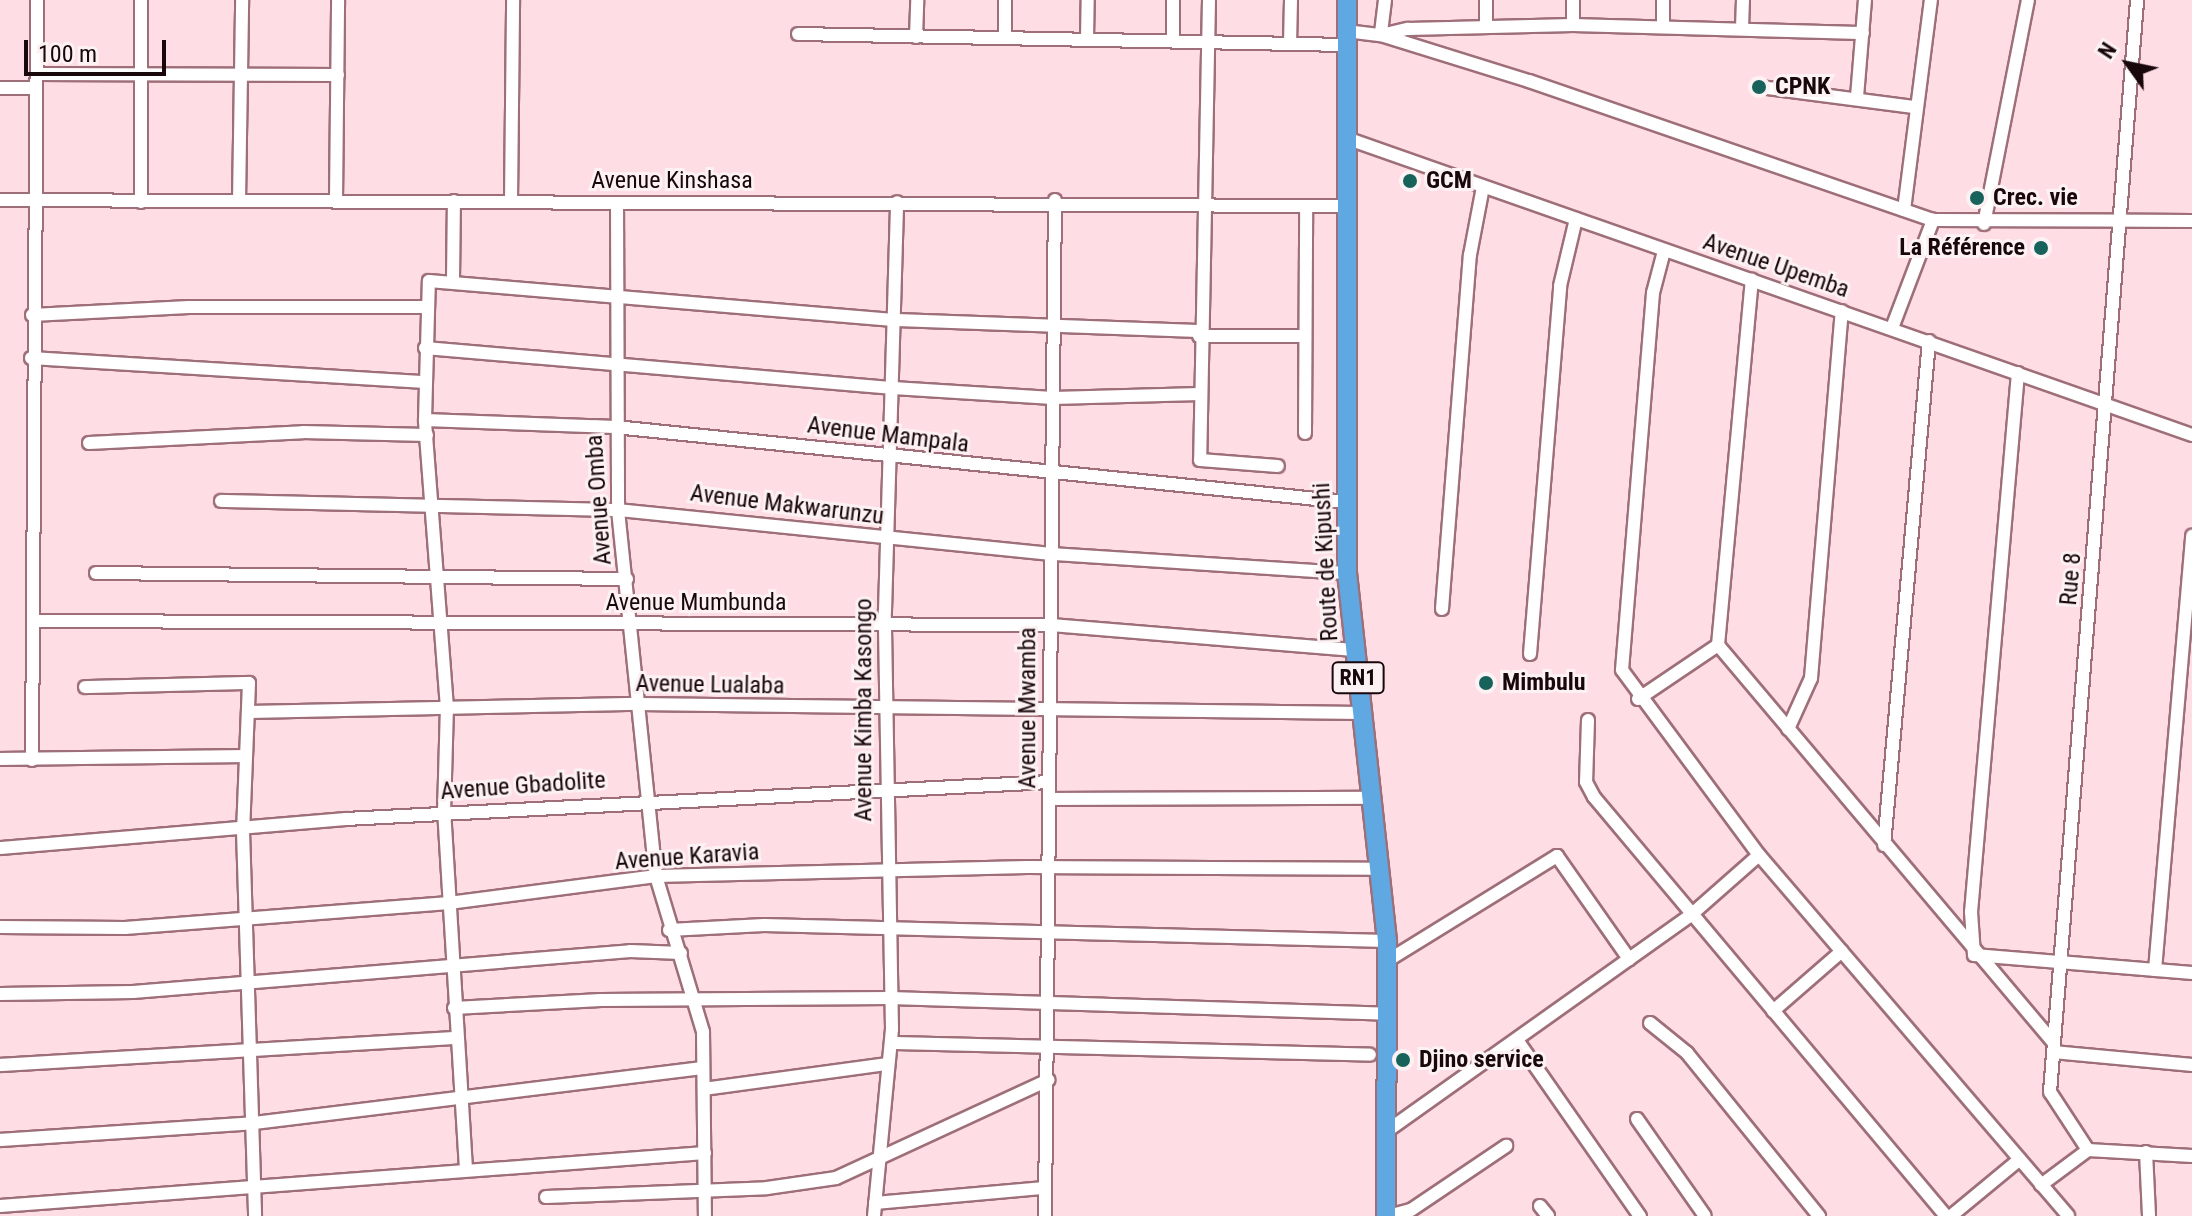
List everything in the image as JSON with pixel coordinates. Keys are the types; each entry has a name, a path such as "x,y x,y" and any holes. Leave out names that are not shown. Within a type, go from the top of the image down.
{"highway":[{"name":"Route de Kipushi","path":"1347,0 1347,573 1387,941 1387,1216"}],"street":[{"path":"32,760 36,621 31,358 39,201 37,0"},
{"path":"141,0 141,202"},
{"path":"239,201 242,0"},
{"path":"336,200 338,0"},
{"path":"511,201 513,0"},
{"path":"916,37 917,0"},
{"path":"1005,0 1005,37"},
{"path":"1087,39 1088,0"},
{"path":"1173,0 1173,40"},
{"path":"1209,0 1209,205 1199,333 1200,461 1278,466"},
{"path":"1290,44 1291,0"},
{"path":"1381,35 1385,0"},
{"path":"1486,0 1486,27"},
{"path":"1573,0 1573,25"},
{"path":"1663,0 1663,26"},
{"path":"1742,28 1743,0"},
{"path":"1857,97 1865,0"},
{"path":"1904,210 1914,107 1931,0"},
{"path":"1984,224 2028,0"},
{"name":"Rue 8","path":"2088,1150 2051,1098 2053,1047 2107,405 2116,222 2137,0"},
{"path":"798,34 1290,44 1486,27 1573,25 1863,33"},
{"path":"1381,35 1933,220 1984,224 2192,221"},
{"path":"37,74 338,75"},
{"path":"1760,87 1857,97 1914,107"},
{"path":"0,88 36,88"},
{"name":"Avenue Upemba","path":"1346,138 2192,435"},
{"path":"1442,609 1470,255 1483,187"},
{"name":"Avenue Kinshasa","path":"0,200 617,203 1055,200 1345,206"},
{"name":"Avenue Mwamba","path":"1045,1216 1055,200"},
{"path":"453,279 454,201"},
{"name":"Avenue Kimba Kasongo","path":"874,1209 891,1043 886,871 885,623 897,202"},
{"name":"Avenue Omba","path":"617,203 615,427 618,510 633,626 656,876 669,930 681,953 696,999 704,1089 705,1216"},
{"path":"1305,433 1303,336 1306,206"},
{"path":"1530,654 1560,286 1576,219"},
{"path":"1892,328 1933,220"},
{"path":"1664,251 1653,293 1622,670 1638,699 1759,855 2068,1216"},
{"path":"466,1169 459,1099 444,813 447,708 436,575 435,510 425,420 429,282 453,279 896,320 1303,336"},
{"path":"1752,280 1718,645 2053,1047 2192,1065"},
{"path":"32,315 189,307 427,307"},
{"path":"1788,729 1811,678 1842,311"},
{"path":"1884,845 1929,341"},
{"path":"425,348 616,366 1053,398 1200,394"},
{"path":"31,358 425,382"},
{"path":"1974,955 1971,912 2018,373"},
{"name":"Avenue Mampala","path":"425,420 615,427 1051,476 1346,502"},
{"path":"89,443 303,432 427,435"},
{"name":"Avenue Makwarunzu","path":"221,501 435,510 618,510 1053,554 1347,573"},
{"path":"2155,970 2192,536"},
{"path":"96,573 436,575 525,582 627,579"},
{"name":"Avenue Mumbunda","path":"36,621 439,621 633,626 1051,625 1354,650"},
{"path":"1638,699 1718,645"},
{"path":"85,687 246,681 249,712 242,756 243,831 251,980 255,1216"},
{"name":"Avenue Lualaba","path":"249,712 639,704 886,711 1052,708 1362,713"},
{"path":"1588,720 1589,791 1948,1216 2020,1159"},
{"path":"0,759 242,756"},
{"name":"Avenue Gbadolite","path":"0,848 647,800 1049,782"},
{"path":"1050,799 1373,798"},
{"path":"1387,1131 1692,914 1759,855"},
{"path":"1387,961 1557,856 1629,959"},
{"name":"Avenue Karavia","path":"0,927 125,928 249,916 449,903 656,876 1050,868 1380,869"},
{"path":"669,930 889,929 1387,941"},
{"path":"1773,1011 1842,951"},
{"path":"0,994 133,992 251,980 681,953"},
{"path":"1974,955 2192,973"},
{"path":"454,1008 696,999 890,998 1388,1014"},
{"path":"1650,1023 1687,1053 1819,1216"},
{"path":"0,1065 253,1053 456,1038"},
{"path":"1517,1040 1640,1216"},
{"path":"891,1043 1370,1055"},
{"path":"704,1089 887,1064"},
{"path":"0,1140 254,1123 703,1068"},
{"path":"546,1197 809,1183 881,1159 1048,1080"},
{"path":"1637,1119 1705,1216"},
{"path":"1387,1216 1411,1210 1506,1146"},
{"path":"2041,1185 2088,1150 2192,1156"},
{"path":"2146,1152 2149,1216"},
{"path":"0,1206 705,1153"},
{"path":"874,1209 1044,1188"}],"place":[{"name":"CPNK","path":"1759,87"},
{"name":"GCM","path":"1410,181"},
{"name":"Crec. vie","path":"1977,198"},
{"name":"La Référence","path":"2041,248"},
{"name":"Mimbulu","path":"1486,683"},
{"name":"Djino service","path":"1403,1060"}]}
